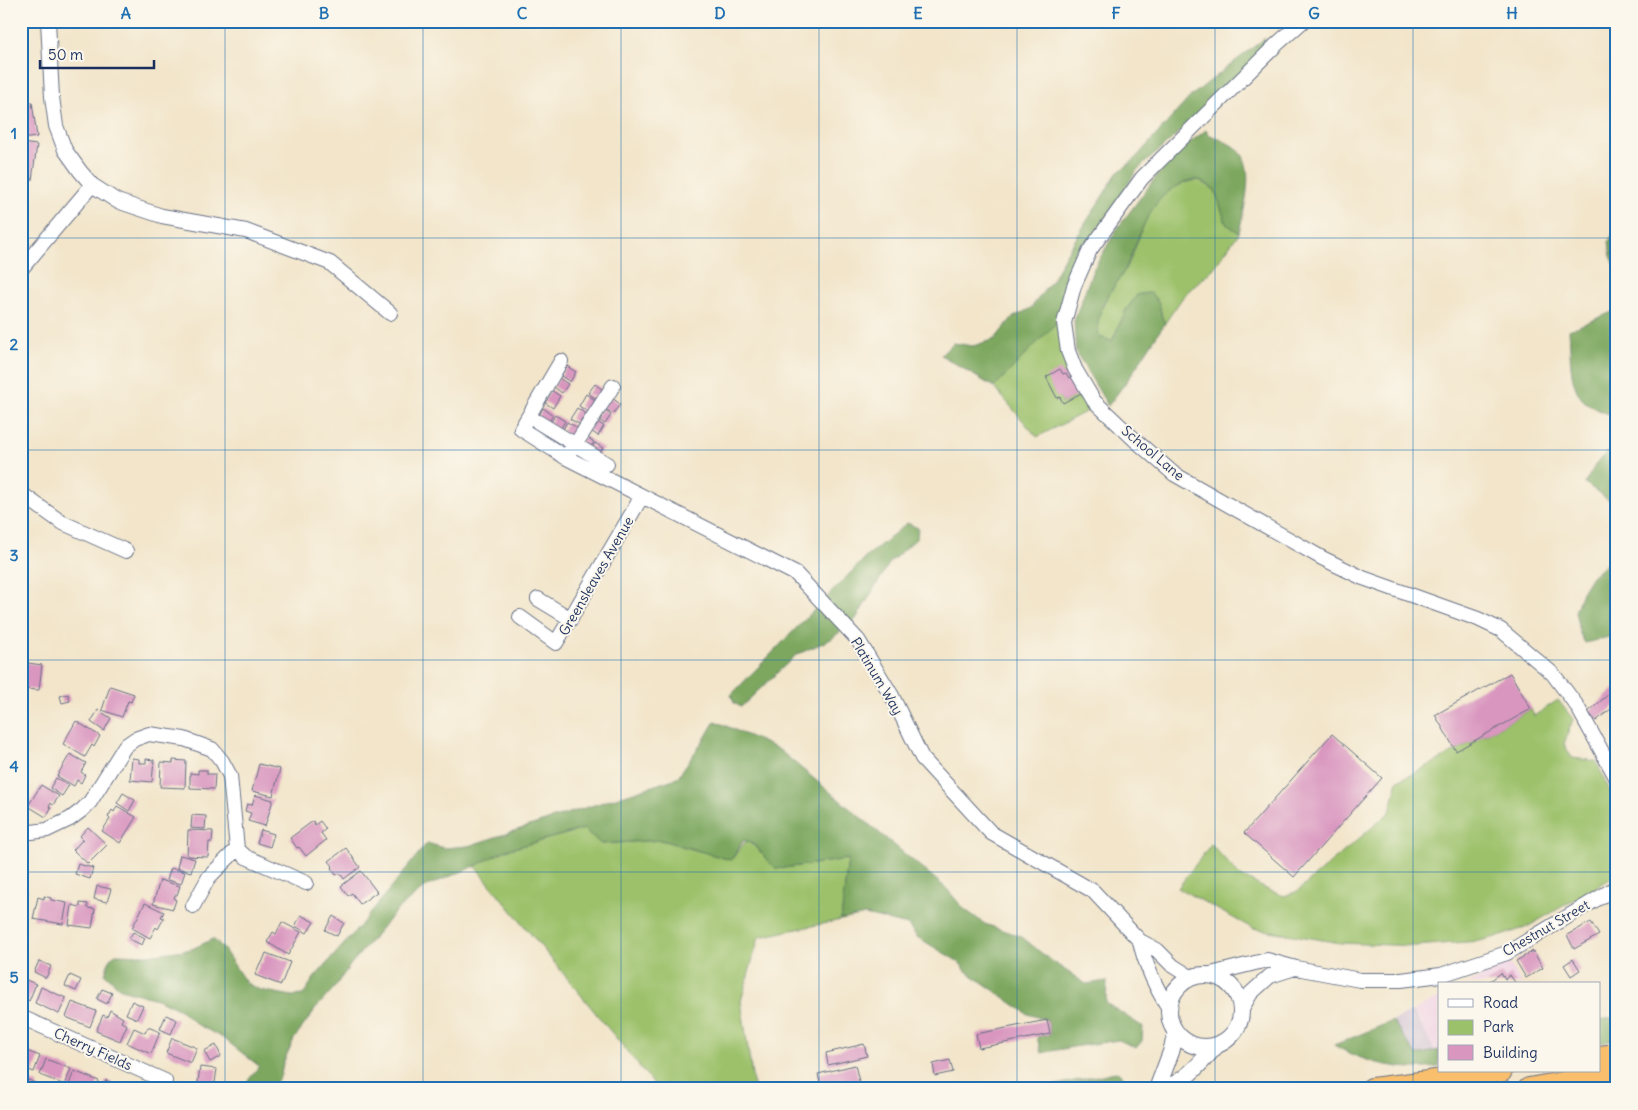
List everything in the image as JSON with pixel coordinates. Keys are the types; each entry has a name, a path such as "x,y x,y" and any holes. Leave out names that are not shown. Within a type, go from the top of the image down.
{"highway":[{"path":"1600,1057 1617,1055"},
{"path":"1372,1089 1495,1072"},
{"path":"1529,1089 1617,1073"}],"street":[{"path":"48,21 52,97 56,126 65,150 92,184 117,201 162,216 246,231 330,263 390,313"},
{"name":"School Lane","path":"1303,21 1277,44 1142,178 1090,250 1074,286 1064,323 1068,351 1075,369 1094,401 1174,474 1299,545 1363,578 1478,619 1501,630 1553,674 1577,706 1617,779"},
{"path":"21,269 92,184"},
{"name":"Platinum Way","path":"561,361 521,429 565,457 796,574 858,640 892,696 922,758 991,833 1093,891 1140,941 1157,950 1174,966 1197,977"},
{"path":"565,457 575,445 613,386"},
{"path":"538,422 607,464"},
{"path":"21,492 26,498 61,522 126,551"},
{"name":"Greensleaves Avenue","path":"520,617 556,643 642,496"},
{"path":"538,599 571,619"},
{"path":"21,831 47,830 70,819 90,802 124,746 135,739 149,734 184,739 212,749 222,760 230,776 237,849 246,857 306,883"},
{"path":"193,906 208,877 237,849"},
{"name":"Chestnut Street","path":"1197,977 1267,960 1296,968 1360,980 1382,981 1441,975 1506,953 1617,887"},
{"name":"Platinum Way","path":"1140,941 1161,996 1169,1008"},
{"name":"Chestnut Street","path":"1241,1010 1251,993 1270,976 1296,968"},
{"path":"1214,976 1225,981 1239,998 1240,1021 1235,1031 1227,1040 1217,1045 1195,1046 1184,1041 1176,1033 1172,1025 1169,1008 1171,998 1183,983 1197,977 1214,976"},
{"name":"Cherry Fields","path":"21,1017 165,1081"},
{"path":"1157,1089 1176,1033"},
{"path":"1163,1089 1171,1086 1194,1070 1217,1045"}],"shaded area":[{"path":"1509,963 1521,982 1471,982"},
{"path":"1438,998 1438,1050 1435,1051 1413,1011"},
{"path":"1413,1011 1435,1051 1416,1055 1393,1021"}],"green space":[{"path":"1265,38 1265,52 1137,170 1087,247 1058,321 994,387 941,355 953,343 973,346 995,339 1012,318 1031,308 1052,280 1117,173 1133,161 1191,96"},
{"path":"1206,130 1208,134 1236,148 1243,156 1246,165 1248,177 1246,201 1239,233 1226,223 1215,190 1199,180 1180,185 1160,199 1141,230 1127,265 1102,306 1098,325 1099,337 1112,341 1126,310 1137,295 1150,292 1159,303 1165,323 1108,406 1076,352 1074,321 1093,270 1117,229 1170,158"},
{"path":"1199,180 1215,190 1226,223 1239,233 1213,269 1185,294 1165,323 1159,303 1149,292 1137,295 1126,310 1112,341 1099,337 1097,324 1099,314 1126,268 1149,213 1161,197 1174,187"},
{"path":"1617,227 1617,270 1611,256 1609,241"},
{"path":"1617,310 1617,443 1616,425 1613,416 1588,404 1582,399 1574,384 1569,330"},
{"path":"1058,321 1093,408 1037,437 994,387 965,370","holes":["1066,373 1069,378 1072,377 1081,393 1063,403 1060,397 1063,374"]},
{"path":"1617,443 1617,506 1585,483 1597,462"},
{"path":"907,523 918,528 917,538 890,562 856,619 831,639 796,655 741,707 734,703 731,695 865,558"},
{"path":"1617,555 1617,635 1585,643 1580,634 1575,612 1582,592 1592,576"},
{"path":"1558,700 1573,719 1564,744 1572,758 1596,761 1617,807 1617,875 1527,927 1479,941 1415,946 1340,943 1252,928 1178,888 1211,844 1239,875 1284,896 1298,891 1390,812 1398,780 1456,751 1531,709 1534,716"},
{"path":"715,721 778,749 946,888 964,909 985,924 1022,937 1050,960 1086,984 1107,981 1106,1003 1143,1027 1142,1041 1136,1048 1119,1040 1041,1053 1037,1037 1050,1034 1047,1020 1028,1014 966,971 959,962 917,937 908,925 865,915 841,920 848,859 776,869 755,845 744,840 731,860 661,840 601,844 584,829 506,850 475,866 425,887 397,910 351,964 294,1039 283,1063 281,1075 271,1089 242,1089 259,1066 223,1038 196,1024 182,1011 160,1000 121,989 105,974 110,958 116,954 147,955 192,949 213,939 223,948 246,983 260,990 292,996 303,995 314,978 360,926 427,843 444,848 468,846 677,778"},
{"path":"584,829 601,844 661,840 731,860 746,841 756,847 776,869 848,859 841,920 759,937 741,1001 754,1089 658,1089 475,866 506,850"},
{"path":"1617,1017 1617,1040 1600,1043 1600,1020"},
{"path":"1393,1021 1416,1055 1438,1050 1438,1067 1411,1068 1385,1065 1346,1052 1334,1045"},
{"path":"1115,1072 1121,1073 1126,1082 1123,1089 1038,1089"}],"building":[{"path":"32,102 37,137 21,139 21,103"},
{"path":"21,143 37,145 32,180 21,179"},
{"path":"21,187 30,191 21,210"},
{"path":"567,366 576,372 570,382 561,376"},
{"path":"1060,369 1069,378 1072,377 1081,393 1063,403 1060,397 1057,398 1046,377"},
{"path":"559,378 568,384 562,393 554,387"},
{"path":"595,384 603,390 596,399 588,393"},
{"path":"551,390 560,396 553,408 544,402"},
{"path":"586,394 595,400 588,412 579,406"},
{"path":"611,397 620,404 613,414 603,407"},
{"path":"543,408 553,415 548,423 538,417"},
{"path":"577,408 586,414 579,424 570,419"},
{"path":"602,409 611,415 605,424 596,418"},
{"path":"555,415 565,421 560,430 550,424"},
{"path":"594,420 604,426 598,436 588,429"},
{"path":"567,422 578,428 572,437 562,431"},
{"path":"585,436 594,442 588,450 579,444"},
{"path":"595,443 603,448 597,456 589,451"},
{"path":"21,662 42,665 39,690 21,689"},
{"path":"1510,673 1531,709 1456,751 1435,715"},
{"path":"110,686 134,694 131,702 128,701 122,717 102,710"},
{"path":"1617,687 1617,704 1596,721 1588,712"},
{"path":"68,694 70,701 62,703 60,696"},
{"path":"98,710 111,718 104,731 91,722"},
{"path":"76,721 100,736 94,747 92,745 85,757 63,744"},
{"path":"1332,734 1382,778 1294,877 1244,833"},
{"path":"70,754 86,763 81,772 85,775 81,783 77,780 74,786 57,776"},
{"path":"132,758 139,759 139,763 146,763 146,759 154,760 152,782 130,780"},
{"path":"173,760 186,761 185,788 160,787 161,762 173,763"},
{"path":"259,764 280,769 273,796 252,791"},
{"path":"198,770 207,770 207,774 215,774 214,789 190,788 190,773 198,774"},
{"path":"56,778 69,785 62,796 50,788"},
{"path":"41,785 59,796 53,805 51,803 49,807 51,808 46,817 28,806"},
{"path":"123,793 135,800 129,811 117,803"},
{"path":"255,795 273,800 265,826 248,821 251,813 245,811 247,804 252,805"},
{"path":"117,806 136,817 120,843 102,831 110,819 108,817 112,810 114,812"},
{"path":"192,815 206,816 205,829 191,828"},
{"path":"313,821 315,825 320,821 326,829 321,833 326,840 306,856 290,838"},
{"path":"88,827 107,845 88,864 73,850 83,839 80,836"},
{"path":"188,830 213,831 212,842 209,842 208,857 187,856"},
{"path":"261,830 274,834 270,847 257,843"},
{"path":"346,848 360,867 344,879 340,873 336,875 329,861"},
{"path":"180,855 195,859 191,872 177,868"},
{"path":"78,864 93,868 90,879 75,874"},
{"path":"171,868 185,872 181,884 167,880"},
{"path":"361,871 377,892 360,904 352,893 348,896 341,886"},
{"path":"160,880 180,886 177,895 175,895 174,899 176,900 173,909 153,904"},
{"path":"97,886 111,889 107,902 94,899"},
{"path":"21,887 28,890 21,902"},
{"path":"44,896 51,898 51,900 67,903 63,924 33,919 38,897 44,899"},
{"path":"80,903 88,904 87,908 95,909 92,928 69,925 72,905 80,907"},
{"path":"145,903 164,912 161,917 164,918 150,938 132,928"},
{"path":"301,915 314,922 307,933 295,926"},
{"path":"333,916 344,923 337,936 325,930"},
{"path":"282,922 301,932 288,955 267,942 273,932 276,934"},
{"path":"1591,922 1599,935 1574,949 1567,935"},
{"path":"133,932 145,938 142,945 129,939"},
{"path":"1533,951 1543,968 1526,978 1516,961"},
{"path":"266,953 290,962 281,985 255,975"},
{"path":"1573,959 1580,970 1571,976 1564,965"},
{"path":"39,961 51,966 46,978 34,972"},
{"path":"1501,973 1505,979 1510,975 1515,982 1489,982"},
{"path":"70,975 81,980 76,991 65,986"},
{"path":"21,978 36,984 29,1001 21,997"},
{"path":"41,987 66,998 59,1014 35,1003"},
{"path":"102,989 112,993 107,1004 97,999"},
{"path":"132,1001 143,1006 137,1019 126,1014"},
{"path":"72,1002 96,1011 90,1027 66,1017"},
{"path":"110,1010 123,1018 121,1022 127,1025 120,1041 96,1031 103,1015 107,1017"},
{"path":"166,1015 177,1020 171,1034 160,1029"},
{"path":"1047,1020 1050,1034 979,1048 976,1034"},
{"path":"148,1027 160,1032 151,1054 127,1043 134,1028 145,1033"},
{"path":"172,1038 197,1048 191,1063 166,1053"},
{"path":"864,1044 867,1056 828,1065 826,1053"},
{"path":"216,1045 221,1056 210,1062 204,1051"},
{"path":"21,1049 40,1056 34,1072 21,1067"},
{"path":"46,1059 71,1069 65,1085 40,1075"},
{"path":"950,1060 953,1072 935,1076 933,1064"},
{"path":"855,1065 861,1089 821,1089 818,1074"},
{"path":"200,1067 217,1069 214,1089 197,1089"},
{"path":"74,1071 99,1081 95,1089 69,1089"},
{"path":"28,1080 38,1084 37,1089 25,1089"},
{"path":"106,1080 112,1083 111,1086 118,1089 103,1089"}]}
